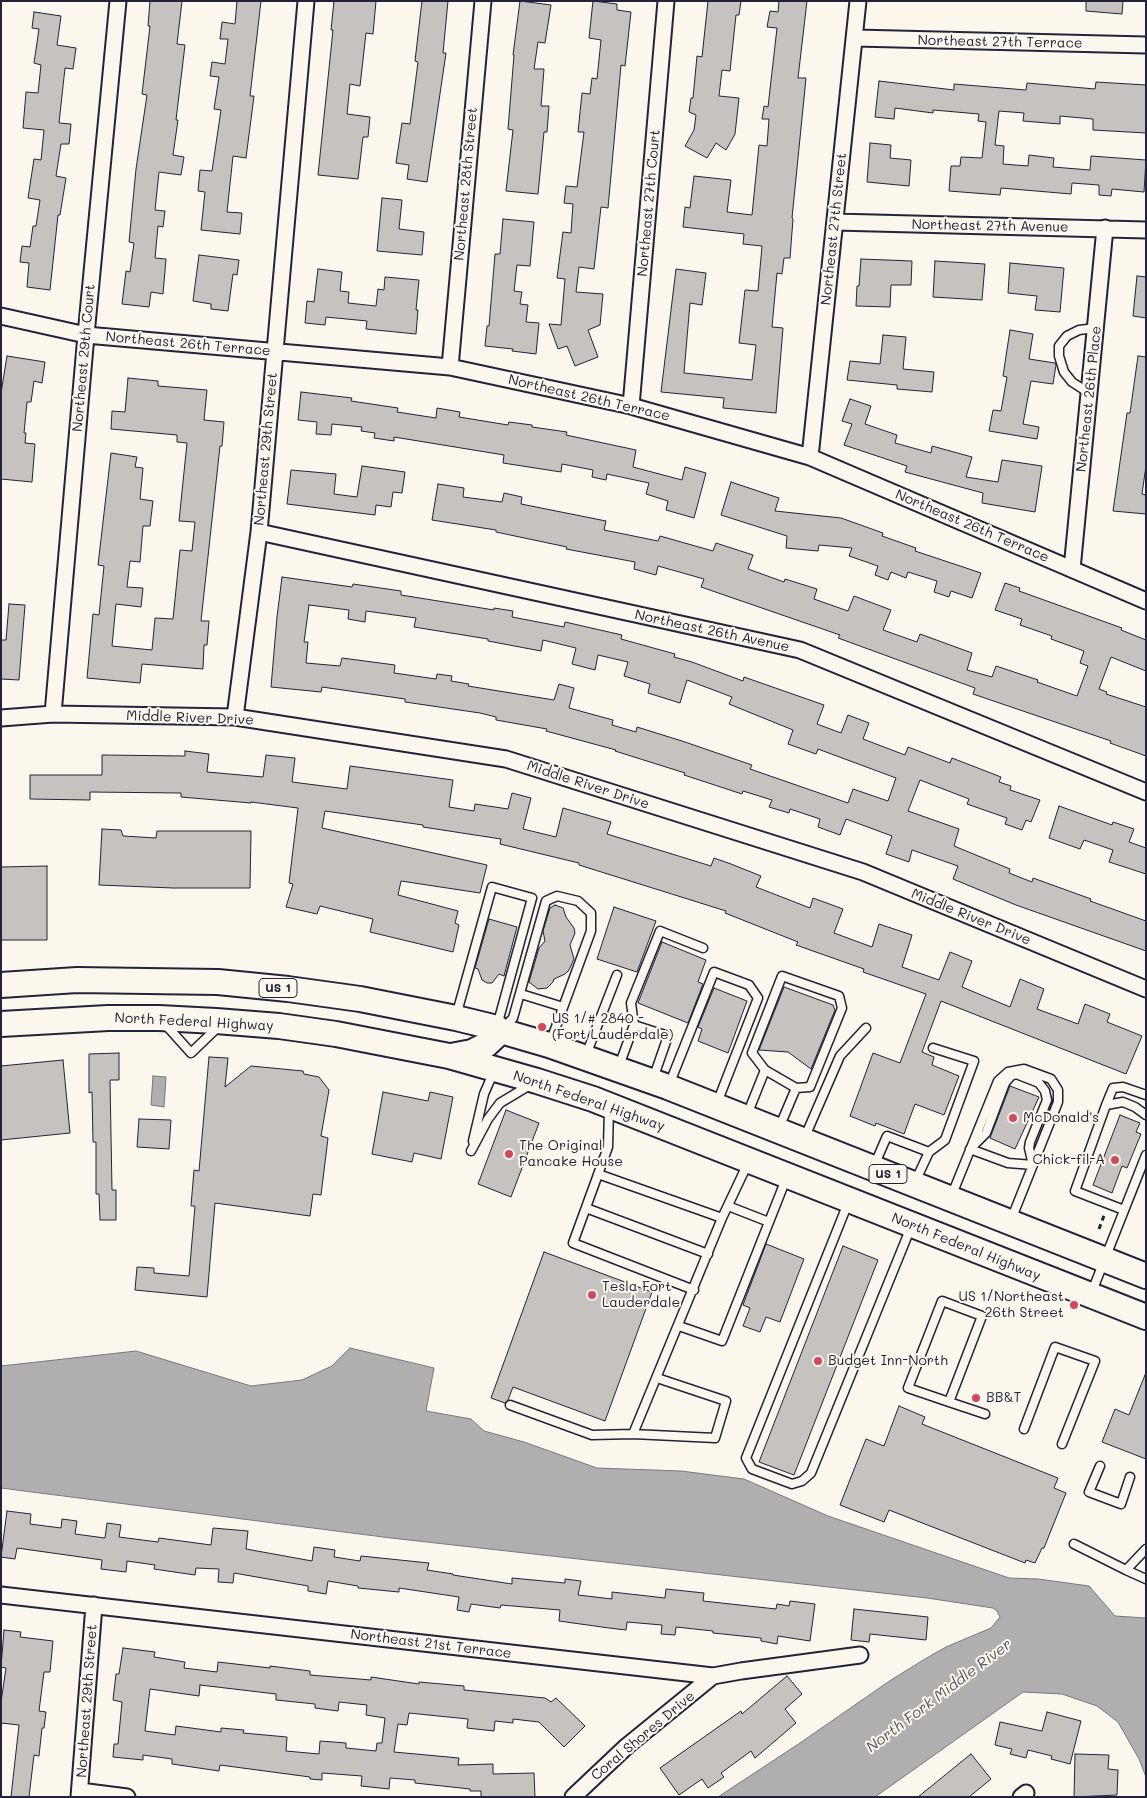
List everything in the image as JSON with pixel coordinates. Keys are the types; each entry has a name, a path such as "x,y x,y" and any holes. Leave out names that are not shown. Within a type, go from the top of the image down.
{"main road":[{"name":"US 1","path":"1,985 61,980 218,982 360,999 456,1018 549,1044 618,1068 716,1105 1104,1260 1145,1273"},
{"name":"North Federal Highway","path":"1,1024 108,1018 224,1021 336,1034 449,1056 537,1081 609,1105 1146,1318"},
{"path":"449,1056 472,1052 486,1045 499,1029"},
{"path":"496,1069 504,1059 520,1051 549,1044"}],"street":[{"name":"Northeast 29th Court","path":"53,714 86,335 118,1"},
{"name":"Northeast 29th Street","path":"235,716 259,532 306,1"},
{"name":"Northeast 28th Street","path":"450,367 483,1"},
{"name":"Northeast 27th Court","path":"631,406 666,1"},
{"name":"Northeast 27th Street","path":"810,457 858,1"},
{"name":"Northeast 27th Terrace","path":"855,38 1146,45"},
{"name":"Northeast 27th Avenue","path":"835,222 1146,230"},
{"name":"Northeast 26th Place","path":"1072,569 1106,228"},
{"name":"Northeast 26th Terrace","path":"1,316 86,335 450,367 631,406 810,457 1146,601"},
{"name":"Northeast 26th Avenue","path":"259,532 800,650 1146,792"},
{"name":"Middle River Drive","path":"1,718 53,714 235,716 506,759 863,872 1146,988"},
{"name":"Northeast 21st Terrace","path":"1,1595 713,1676 741,1670 860,1655"},
{"name":"Northeast 29th Street","path":"79,1794 94,1605"},
{"name":"Coral Shores Drive","path":"573,1797 627,1746 713,1676"},
{"path":"79,1794 127,1797"}],"lane":[{"path":"1089,393 1072,382 1064,372 1059,356 1059,346 1067,336 1078,330 1096,328"},
{"path":"456,1018 492,886 532,898 499,1029"},
{"path":"499,1029 513,1018 546,901 557,896 578,901 591,913 590,931 549,1044"},
{"path":"618,1068 634,1025 631,1003 660,932 703,948"},
{"path":"660,1084 714,972 749,985 758,998 716,1105"},
{"path":"585,1057 617,975"},
{"path":"782,976 839,996 842,1008 810,1087 796,1088 765,1070 752,1053 782,976"},
{"path":"521,994 563,1006"},
{"path":"160,1018 191,1053 224,1021"},
{"path":"634,1025 668,1036 660,1084"},
{"path":"804,1140 840,1056 866,1028"},
{"path":"914,1184 929,1152 946,1140 974,1061 933,1048"},
{"path":"496,1069 484,1094 472,1151 488,1120 500,1103 537,1081"},
{"path":"950,1199 998,1081 1008,1072 1024,1069 1051,1079 1058,1090 1058,1102 1010,1222"},
{"path":"746,1117 765,1070"},
{"path":"970,1149 986,1133 1005,1083 1011,1076 1016,1074 1039,1083 1045,1091 1047,1100 1030,1142 1029,1148 1033,1165"},
{"path":"1124,1210 1075,1192 1113,1088 1123,1087 1146,1095"},
{"path":"778,1130 796,1088"},
{"path":"1106,1105 1123,1102 1135,1107 1146,1115"},
{"path":"609,1105 608,1147 573,1243 694,1290"},
{"path":"874,1168 887,1136 929,1152"},
{"path":"970,1149 1008,1162 1033,1165"},
{"path":"1091,1296 1146,1154"},
{"path":"633,1434 694,1290 722,1218 750,1161"},
{"path":"598,1174 722,1218"},
{"path":"679,1326 722,1341 787,1176"},
{"path":"849,1200 746,1458 752,1469 792,1484 802,1481 811,1473 912,1225"},
{"path":"728,1206 769,1222"},
{"path":"586,1208 708,1254"},
{"path":"949,1402 982,1316 942,1301 908,1388 949,1402 985,1414"},
{"path":"1024,1429 1055,1347 1095,1361 1062,1444"},
{"path":"510,1405 592,1435 633,1434 715,1438 726,1401 657,1378"},
{"path":"1100,1466 1089,1492 1121,1504 1130,1478"},
{"path":"1074,1544 1146,1579"},
{"path":"1126,1570 1146,1550"}],"path":[{"path":"1100,1229 1107,1208"}],"water":[{"path":"153,1076 166,1077 164,1107 151,1105"},
{"name":"North Fork Middle River","path":"350,1348 434,1368 426,1411 471,1419 484,1431 524,1442 597,1468 681,1471 744,1479 828,1516 1009,1578 1038,1579 1089,1586 1115,1616 1146,1618 1146,1777 1139,1759 1118,1722 1097,1706 1062,1694 1023,1692 875,1797 718,1797 891,1680 946,1647 991,1628 1000,1617 993,1608 927,1598 391,1538 1,1488 1,1366 136,1351 251,1386 302,1380 332,1366"}],"building":[{"path":"150,1 182,1 177,44 185,45 173,155 184,157 181,175 159,172 155,210 165,211 163,227 158,226 155,258 166,259 163,294 151,292 149,307 122,304 126,271 130,272 134,243 129,242 136,169 147,95 142,94 150,26 148,26"},
{"path":"237,1 261,1 250,96 254,96 246,158 233,156 227,212 242,213 240,234 201,230 205,192 198,191 200,170 212,171 221,110 214,109 219,77 210,76 212,62 225,64 228,39 220,39 222,22 235,24"},
{"path":"334,1 376,1 373,34 366,33 360,86 350,84 347,114 370,117 368,137 363,137 358,179 318,175 333,30 331,30"},
{"path":"422,1 448,1 443,53 446,53 427,182 407,179 409,165 396,163 402,123 410,124 418,62 415,61"},
{"path":"520,1 551,5 545,43 538,42 534,69 544,69 541,106 549,106 547,132 544,132 538,194 506,191 513,130 508,129 513,55"},
{"path":"593,1 617,4 617,10 631,12 625,66 621,65 608,208 601,207 594,269 579,267 576,292 603,294 600,325 588,330 598,357 575,366 567,346 558,349 549,324 561,325 565,279 557,278 563,232 571,233 573,204 564,203 566,186 577,187 584,132 578,132 582,93 590,94 592,78 597,79 601,40 589,38"},
{"path":"708,1 741,1 739,15 736,15 730,71 722,70 719,96 739,98 735,134 726,150 716,143 707,158 685,146 694,130 696,115 689,112 691,98 693,98 697,56 702,57"},
{"path":"779,1 807,1 798,78 806,78 792,218 790,258 784,258 782,274 777,273 772,327 783,328 776,413 723,408 724,398 661,392 676,269 706,273 702,305 690,303 684,373 752,380 756,345 739,343 745,290 758,291 762,246 743,244 744,234 683,227 685,207 690,208 694,176 731,180 727,212 752,215 759,145 767,146 769,119 762,119 764,106 768,107 777,28 767,27 770,11 778,12"},
{"path":"1086,1 1123,1 1122,14 1086,11"},
{"path":"34,12 61,16 57,45 76,48 73,69 65,68 59,123 71,124 69,144 61,144 56,176 66,178 60,215 58,215 50,290 27,287 29,263 20,262 22,246 30,247 33,226 36,226 40,200 28,198 34,159 41,160 44,130 23,128 26,92 38,93 41,65 34,63 39,29 32,28"},
{"path":"879,81 954,90 954,84 1026,90 1027,83 1095,89 1096,82 1146,85 1146,133 1093,130 1093,119 1060,116 1060,124 1023,121 1024,113 999,111 995,145 1004,146 1003,164 1028,166 1029,155 1054,158 1053,167 1090,170 1091,156 1146,160 1144,192 1112,189 1111,196 1099,195 1099,185 1072,183 1071,194 1001,188 1000,195 949,191 951,166 960,166 961,157 982,158 986,122 978,121 979,114 933,110 933,113 895,108 894,119 875,117"},
{"path":"870,143 891,145 890,158 911,160 909,186 867,182"},
{"path":"382,198 402,200 399,229 424,232 422,255 377,251"},
{"path":"503,219 534,222 530,266 517,265 514,291 522,292 520,304 528,305 526,322 539,323 536,354 485,346 487,326 489,326 495,254 500,254"},
{"path":"199,255 239,260 237,275 233,274 228,311 211,309 211,304 193,301"},
{"path":"861,259 912,261 911,285 891,285 890,307 856,306"},
{"path":"935,261 985,264 982,300 933,297"},
{"path":"1010,263 1064,268 1060,312 1035,310 1037,296 1008,293"},
{"path":"318,269 342,272 340,291 349,292 348,303 376,306 378,289 384,290 385,277 419,280 416,334 366,329 367,321 326,317 325,325 305,323 307,301 314,302"},
{"path":"1137,276 1146,277 1146,318 1133,316"},
{"path":"1010,330 1033,334 1029,359 1055,363 1056,365 1053,384 1031,381 1023,424 1039,427 1037,439 989,431 993,410 1001,411 1007,377 1003,376"},
{"path":"883,335 906,337 903,369 934,372 932,392 897,389 897,385 847,380 850,361 880,364"},
{"path":"7,356 45,362 42,383 34,381 31,402 27,402 25,443 35,444 32,482 1,479 1,393"},
{"path":"1138,356 1146,357 1146,466 1142,494 1146,495 1146,514 1113,511 1127,413 1130,413"},
{"path":"128,378 158,381 158,386 207,390 204,420 224,422 201,621 209,621 207,645 204,645 203,669 142,664 140,683 87,678 93,614 99,615 104,566 98,565 111,453 137,457 135,467 143,468 140,499 153,501 150,526 143,526 140,562 130,561 127,587 143,588 141,607 116,604 112,646 152,650 155,618 173,619 180,550 192,551 195,522 179,521 187,443 177,442 177,435 111,429 112,411 125,412"},
{"path":"301,392 352,398 351,401 398,408 397,412 436,418 437,408 460,412 459,417 508,425 509,422 532,425 532,427 567,432 566,435 636,450 633,467 682,480 685,467 706,473 694,518 666,510 668,501 646,494 649,483 607,474 606,480 592,477 593,470 562,464 561,472 503,463 504,455 394,437 394,441 374,438 375,433 361,431 362,427 332,424 331,435 316,434 317,422 298,420"},
{"path":"850,399 871,406 865,424 897,435 895,443 931,453 932,446 972,457 966,477 998,482 1002,460 1042,466 1035,512 982,503 983,493 905,472 907,466 844,445 852,424 842,421"},
{"path":"362,466 405,472 402,493 393,492 391,507 376,505 375,515 287,504 291,470 336,474 334,494 357,497"},
{"path":"731,482 779,498 775,511 841,518 883,533 882,536 916,548 915,551 981,573 972,598 951,591 949,597 934,592 937,581 908,572 906,578 891,572 888,580 875,575 878,566 849,556 852,548 819,545 818,551 786,548 787,536 721,515"},
{"path":"438,484 464,488 463,497 502,502 504,493 522,497 521,504 606,521 604,530 658,541 660,536 713,551 716,543 753,555 748,569 784,582 785,579 817,589 814,599 848,611 854,596 891,610 883,630 917,642 920,634 972,653 967,670 992,677 996,666 1077,696 1088,666 1080,663 1084,651 1051,639 1052,636 1020,625 1022,619 995,610 1005,583 1020,588 1019,591 1122,628 1121,630 1146,640 1146,671 1111,657 1099,689 1107,692 1106,694 1146,707 1146,756 1110,743 1111,741 973,694 975,688 838,638 840,635 701,587 704,579 658,566 656,575 634,569 635,562 566,549 567,547 496,532 496,530 432,520"},
{"path":"282,577 352,587 353,584 401,591 401,595 494,610 494,608 513,611 512,617 564,627 565,622 622,635 621,639 675,654 674,657 743,681 744,677 824,705 817,724 841,733 848,715 869,723 863,739 905,755 908,747 950,763 952,758 1001,777 999,782 1011,786 1010,790 1040,800 1031,822 1026,820 1022,830 1005,824 1007,818 967,804 969,799 920,780 908,811 959,829 954,846 1010,869 1009,873 1032,882 1033,878 1146,921 1146,951 1016,905 953,879 958,866 912,850 909,862 886,854 892,836 846,819 840,835 818,827 820,819 790,809 789,813 769,807 772,800 743,791 742,794 616,750 546,731 547,729 496,720 496,717 480,713 405,702 405,699 322,687 321,692 271,687","holes":["309,605 349,610 348,619 365,622 366,611 416,618 414,627 488,639 488,641 541,651 543,640 576,648 572,664 595,670 598,655 628,662 624,676 650,684 648,693 680,703 687,680 732,697 729,704 793,730 788,744 816,754 818,749 896,778 888,801 853,789 848,803 750,769 752,765 682,741 637,727 636,732 612,725 613,720 569,708 574,688 559,684 554,700 468,686 469,684 451,681 452,676 437,674 436,679 394,673 395,665 342,658 340,666 306,663 308,642 304,642"]},
{"path":"9,604 25,605 19,680 1,679 1,640 6,640"},
{"path":"185,751 209,754 207,772 263,777 266,755 295,758 292,782 347,789 350,766 453,780 449,807 474,811 475,804 508,809 512,793 531,798 523,829 556,837 563,808 611,822 607,834 711,866 714,858 761,876 756,887 810,908 813,898 843,909 834,933 872,947 879,924 912,935 902,967 939,980 950,952 972,961 962,987 1010,1007 1020,979 1044,989 1037,1009 1078,1024 1085,1004 1110,1014 1107,1022 1142,1036 1126,1074 941,1001 922,1052 934,1057 932,1065 959,1076 944,1115 915,1104 904,1134 876,1123 875,1126 850,1116 873,1053 900,1063 926,994 863,972 864,969 796,945 798,942 725,913 726,911 579,865 579,863 500,844 501,839 423,827 423,825 325,811 322,828 487,865 480,893 401,881 398,895 458,911 455,923 459,925 453,952 370,932 373,919 320,906 317,914 286,907 293,884 289,883 298,808 251,802 181,797 181,793 90,792 90,800 30,799 30,775 102,775 102,755 185,756"},
{"path":"1059,806 1112,825 1113,822 1134,829 1129,842 1146,848 1146,874 1109,862 1113,850 1084,840 1080,849 1049,838"},
{"path":"102,829 121,830 123,836 156,838 157,831 251,831 250,888 173,888 99,885"},
{"path":"47,866 47,940 1,940 1,867"},
{"path":"555,905 563,908 566,917 574,928 575,933 570,945 574,959 565,974 554,979 547,988 538,989 529,982 539,948 545,941 543,931 550,908"},
{"path":"614,907 656,921 637,972 597,959"},
{"path":"489,919 517,927 504,976 499,974 492,983 482,980 478,969 475,968"},
{"path":"662,942 706,960 698,982 703,984 688,1023 638,1003"},
{"path":"784,987 833,1005 835,1010 811,1069 788,1052 759,1050"},
{"path":"714,988 747,1001 728,1053 698,1041 702,1029 698,1027"},
{"path":"119,1053 119,1080 110,1080 112,1190 116,1190 116,1220 100,1220 99,1194 96,1194 96,1142 93,1142 92,1092 89,1093 89,1054"},
{"path":"209,1057 228,1058 225,1087 251,1066 303,1071 304,1074 319,1077 329,1090 321,1136 328,1138 321,1195 313,1194 310,1216 215,1203 207,1297 135,1290 137,1267 154,1268 154,1273 189,1276 195,1206 191,1206 194,1170 199,1171"},
{"path":"63,1060 70,1133 1,1140 1,1066"},
{"name":"McDonald's","path":"1010,1086 1039,1097 1015,1149 990,1138"},
{"path":"383,1092 428,1101 430,1092 453,1097 441,1159 414,1153 412,1162 372,1154"},
{"name":"The Original Pancake House","path":"506,1110 539,1123 511,1197 478,1184"},
{"path":"1120,1115 1140,1123 1136,1132 1141,1134 1127,1168 1122,1166 1112,1193 1093,1185"},
{"path":"139,1119 171,1120 169,1149 137,1147"},
{"path":"766,1244 804,1259 780,1322 766,1317 760,1332 743,1326 750,1308 743,1305"},
{"name":"Budget Inn-North","path":"843,1246 878,1260 794,1475 759,1462"},
{"path":"544,1252 652,1292 605,1421 513,1387 505,1403 491,1398"},
{"path":"1145,1375 1146,1459 1102,1442 1115,1409 1129,1415"},
{"path":"899,1406 925,1417 922,1424 1058,1478 1054,1488 1066,1493 1044,1548 1042,1548 1035,1563 1026,1560 1025,1563 889,1510 884,1522 840,1505 866,1439 884,1446"},
{"path":"7,1511 31,1514 30,1524 61,1528 62,1519 77,1521 75,1534 105,1538 107,1523 121,1525 119,1537 158,1542 159,1538 211,1545 213,1528 248,1531 246,1549 312,1561 314,1547 335,1550 334,1557 360,1561 361,1556 429,1563 427,1570 512,1584 512,1578 565,1583 565,1579 581,1581 578,1595 612,1599 612,1592 665,1598 666,1589 704,1593 703,1601 776,1609 777,1604 789,1606 790,1601 815,1604 810,1641 778,1636 777,1644 761,1641 761,1638 676,1627 675,1635 661,1634 662,1625 627,1622 626,1630 609,1628 559,1621 560,1610 501,1605 500,1608 471,1604 469,1612 457,1610 459,1597 399,1588 399,1592 358,1588 358,1586 328,1581 326,1594 308,1591 308,1586 234,1573 233,1583 218,1582 219,1569 196,1568 195,1575 154,1569 155,1565 127,1561 126,1572 101,1569 102,1560 17,1548 15,1559 1,1557"},
{"path":"854,1609 928,1617 926,1640 870,1634 869,1642 851,1640"},
{"path":"4,1630 21,1632 20,1637 53,1641 50,1672 44,1672 39,1711 46,1712 44,1728 42,1728 39,1756 34,1755 29,1797 11,1797 19,1725 1,1723 1,1702 6,1668 1,1667"},
{"path":"123,1648 155,1652 154,1657 185,1662 184,1668 217,1672 218,1662 310,1671 310,1675 371,1680 371,1677 419,1684 419,1682 464,1686 464,1690 545,1698 551,1702 556,1698 585,1726 564,1747 539,1722 513,1719 513,1723 495,1721 494,1731 467,1728 468,1719 409,1713 407,1725 398,1724 394,1752 459,1758 458,1765 493,1764 493,1774 534,1773 535,1797 481,1797 481,1791 415,1783 415,1780 390,1778 389,1789 361,1786 362,1776 322,1773 322,1780 220,1765 219,1771 172,1764 172,1759 143,1755 143,1760 113,1757 114,1744 118,1744 122,1702 113,1700 116,1674 119,1674","holes":["200,1685 276,1694 276,1700 315,1704 315,1708 338,1711 339,1702 367,1705 366,1715 385,1718 382,1743 377,1743 376,1751 346,1748 346,1743 320,1741 319,1754 286,1751 287,1737 243,1733 244,1730 221,1728 221,1732 176,1726 175,1735 145,1731 150,1689 199,1696"]},
{"path":"787,1676 802,1694 785,1709 796,1723 755,1758 751,1751 721,1773 724,1777 708,1788 702,1779 679,1795 660,1768 741,1711 742,1714"},
{"path":"1047,1712 1081,1721 1070,1764 1051,1759 1052,1756 1028,1750 1026,1758 1010,1754 1012,1749 995,1745 1000,1722 1042,1731"},
{"path":"971,1754 991,1779 969,1797 918,1797"},
{"path":"1075,1754 1109,1755 1108,1769 1118,1770 1117,1795 1074,1797"}],"place":[{"name":"US 1/# 2840 - (Fort Lauderdale)","path":"542,1027"},
{"name":"McDonald's","path":"1013,1118"},
{"name":"The Original Pancake House","path":"509,1154"},
{"name":"Chick-fil-A","path":"1115,1160"},
{"name":"Tesla Fort Lauderdale","path":"592,1295"},
{"name":"US 1/Northeast 26th Street","path":"1074,1305"},
{"name":"Budget Inn-North","path":"818,1361"},
{"name":"BB&T","path":"976,1398"}]}
